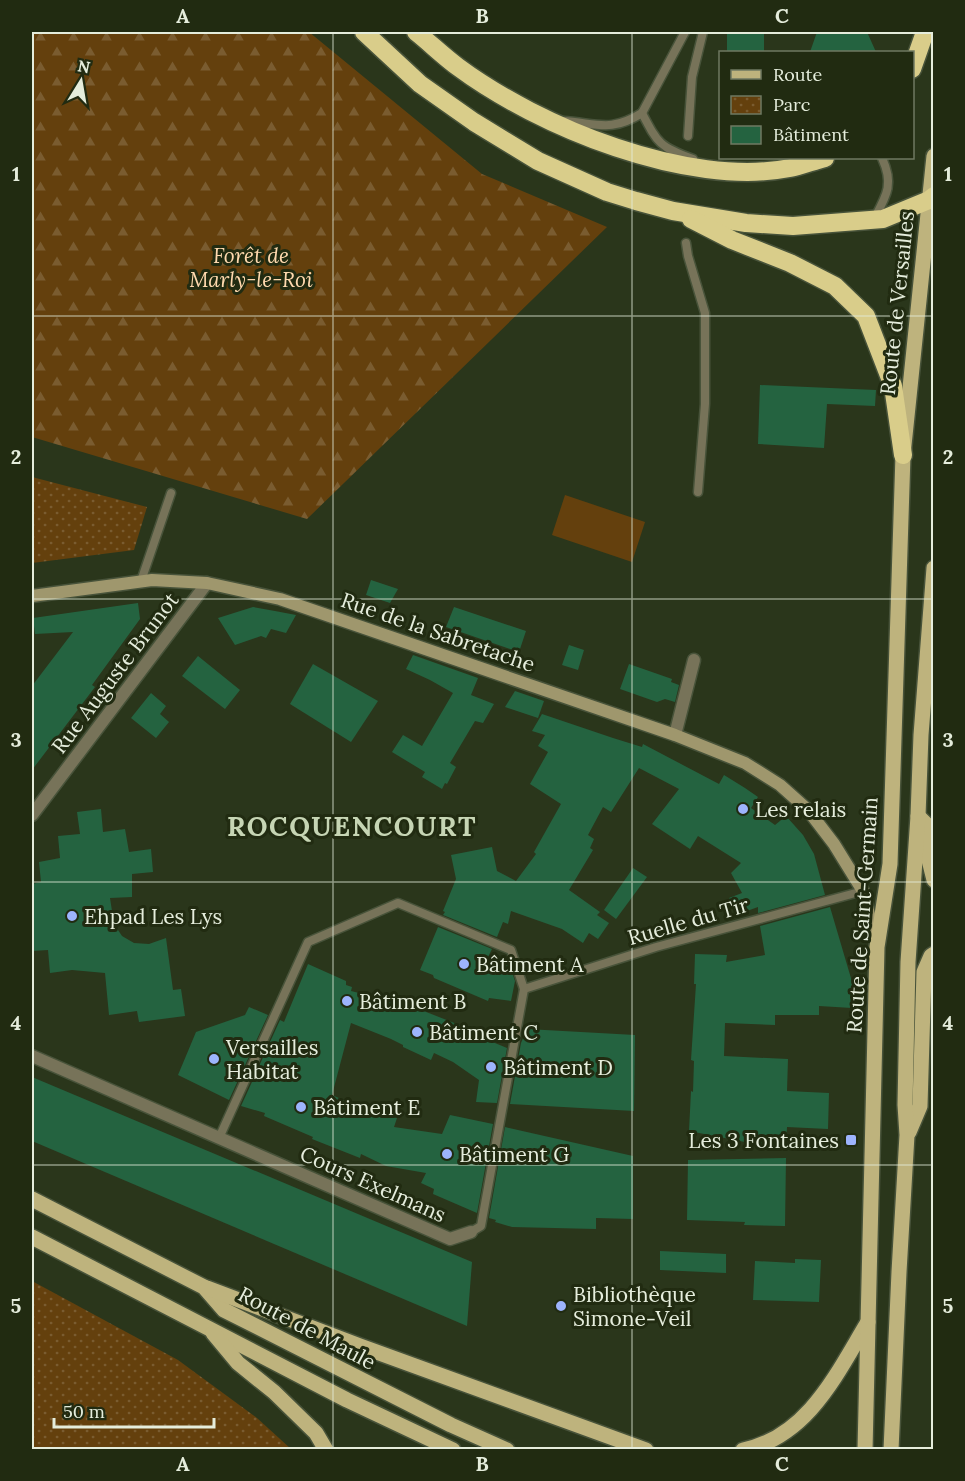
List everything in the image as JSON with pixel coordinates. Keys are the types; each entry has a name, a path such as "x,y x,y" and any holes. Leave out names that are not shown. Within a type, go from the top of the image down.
{"highway":[{"path":"364,32 420,84 538,161 607,192 674,211 746,223 793,226 883,219 931,198"},
{"path":"416,32 458,67 513,101 548,120 626,152 681,165 730,172 758,172 791,168 822,159"},
{"path":"914,63 925,32"},
{"path":"674,211 732,240 790,263 836,286 866,316 893,386 903,455"}],"main road":[{"name":"Route de Versailles","path":"903,455 931,198 933,156"},
{"name":"Route de Saint-Germain","path":"865,1449 877,947 890,864 903,455"},
{"path":"891,1449 907,1135 905,1105 908,962 933,568"},
{"path":"918,816 927,825 928,856 933,880"},
{"path":"907,1135 920,1106 924,972 933,954"},
{"name":"Route de Maule","path":"32,1199 204,1287 224,1310 451,1425 507,1449"},
{"path":"32,1237 347,1400 453,1449"},
{"path":"204,1287 646,1449"},
{"path":"742,1449 755,1447 789,1429 813,1408 834,1380 869,1319"},
{"path":"210,1329 238,1363 274,1392 316,1433 326,1449"}],"street":[{"name":"Rue de la Sabretache","path":"32,596 141,580 207,583 280,599 675,735 745,763 780,785 808,810 834,844 863,891"},
{"name":"Rue Auguste Brunot","path":"32,815 207,583"},
{"path":"675,735 694,660"},
{"path":"863,891 877,947"},
{"name":"Cours Exelmans","path":"32,1056 450,1239 471,1232"}],"lane":[{"path":"548,120 614,126 628,122 642,113 685,32"},
{"path":"688,136 692,77 703,32"},
{"path":"642,113 654,138 671,152 730,172"},
{"path":"874,219 888,194 889,177 882,159"},
{"path":"686,243 705,313 705,404 698,492"},
{"path":"141,580 171,493"},
{"name":"Ruelle du Tir","path":"524,989 656,947 863,891"},
{"name":"Cours Exelmans","path":"219,1138 308,942 398,903 511,950 524,989 481,1226 471,1232"}],"green space":[{"name":"Forêt de Marly-le-Roi","path":"32,32 309,32 482,174 607,227 307,519 32,437"},
{"path":"32,477 147,507 134,550 32,563"},
{"path":"565,495 645,522 632,562 552,535"},
{"path":"32,1281 178,1360 257,1418 291,1449 32,1449"}],"building":[{"path":"727,32 764,32 764,51 727,51"},
{"path":"817,32 867,32 876,51 810,51"},
{"path":"760,385 876,390 875,406 827,404 824,448 758,444"},
{"path":"371,580 398,589 390,603 366,595"},
{"path":"138,603 140,619 92,685 95,687 32,770 32,686 73,632 35,634 33,618"},
{"path":"253,607 296,615 286,633 271,629 266,638 261,636 235,645 218,618"},
{"path":"454,607 526,631 519,652 446,627"},
{"path":"569,645 584,650 578,670 562,665"},
{"path":"413,655 478,678 471,695 494,704 483,723 475,721 450,763 456,767 442,789 422,777 425,772 392,752 403,735 422,746 453,693 406,669"},
{"path":"198,656 240,690 225,709 182,676"},
{"path":"313,664 378,701 351,742 290,704"},
{"path":"629,664 672,679 671,682 679,685 675,702 665,699 657,702 620,689"},
{"path":"515,691 544,701 538,718 505,707"},
{"path":"151,693 166,706 160,714 169,722 156,738 131,718"},
{"path":"542,714 642,747 643,744 719,784 724,775 745,788 758,797 751,808 775,825 786,816 803,835 814,854 825,895 758,913 758,907 736,915 729,898 742,893 731,873 741,863 698,836 690,849 652,824 679,789 639,768 611,812 603,807 588,835 594,839 590,848 593,850 569,890 600,912 597,915 609,923 598,939 589,933 583,943 562,929 511,911 508,924 503,922 497,937 443,915 456,879 451,855 492,847 497,871 516,881 536,854 534,852 561,804 530,784 548,752 538,746 545,735 532,731"},
{"name":"Ehpad Les Lys","path":"101,809 103,832 125,829 129,852 151,849 153,872 132,874 132,897 110,898 114,924 122,936 134,943 149,944 166,938 173,990 181,989 185,1016 139,1022 137,1011 109,1015 105,973 72,970 50,973 48,950 32,951 32,884 41,882 39,862 60,858 58,836 80,834 77,812"},
{"path":"633,868 647,877 616,919 604,910"},
{"path":"830,907 853,985 852,1008 819,1006 819,1015 775,1015 775,1025 725,1023 724,1056 788,1059 787,1091 829,1093 828,1129 787,1127 786,1150 689,1131 691,1091 693,1092 694,1061 691,1060 696,984 694,984 695,954 727,955 726,962 765,955 760,926"},
{"name":"Bâtiment A","path":"438,927 492,949 488,957 510,966 515,981 511,1001 489,998 488,1001 420,970"},
{"path":"308,964 346,981 346,985 352,987 351,991 411,1006 467,1028 466,1031 507,1048 497,1103 476,1102 479,1080 453,1062 434,1053 431,1060 391,1039 351,1023 332,1095 375,1114 397,1118 394,1127 442,1134 450,1115 493,1124 477,1213 433,1194 434,1189 421,1183 426,1173 386,1166 361,1154 360,1158 312,1139 313,1137 264,1116 265,1113 241,1106 280,1020 284,1022"},
{"name":"Versailles Habitat","path":"249,1007 268,1015 229,1100 178,1075 196,1032 245,1015"},
{"path":"527,1029 635,1035 634,1111 510,1104 521,1043"},
{"path":"32,1077 472,1262 467,1326 32,1141"},
{"path":"505,1127 633,1156 633,1219 596,1218 596,1229 512,1227 489,1218"},
{"path":"786,1158 785,1226 687,1220 688,1160"},
{"path":"660,1251 726,1254 726,1273 660,1270"},
{"path":"795,1259 821,1260 819,1302 753,1300 755,1261 795,1263"}],"place":[{"name":"Les relais","path":"743,809"},
{"name":"Ehpad Les Lys","path":"72,916"},
{"name":"Bâtiment A","path":"464,964"},
{"name":"Bâtiment B","path":"347,1001"},
{"name":"Bâtiment C","path":"417,1032"},
{"name":"Versailles Habitat","path":"214,1059"},
{"name":"Bâtiment D","path":"491,1067"},
{"name":"Bâtiment E","path":"301,1107"},
{"name":"Les 3 Fontaines","path":"851,1140"},
{"name":"Bâtiment G","path":"447,1154"},
{"name":"Bibliothèque Simone-Veil","path":"561,1306"}],"district":[{"name":"ROCQUENCOURT","path":"352,826"}]}
